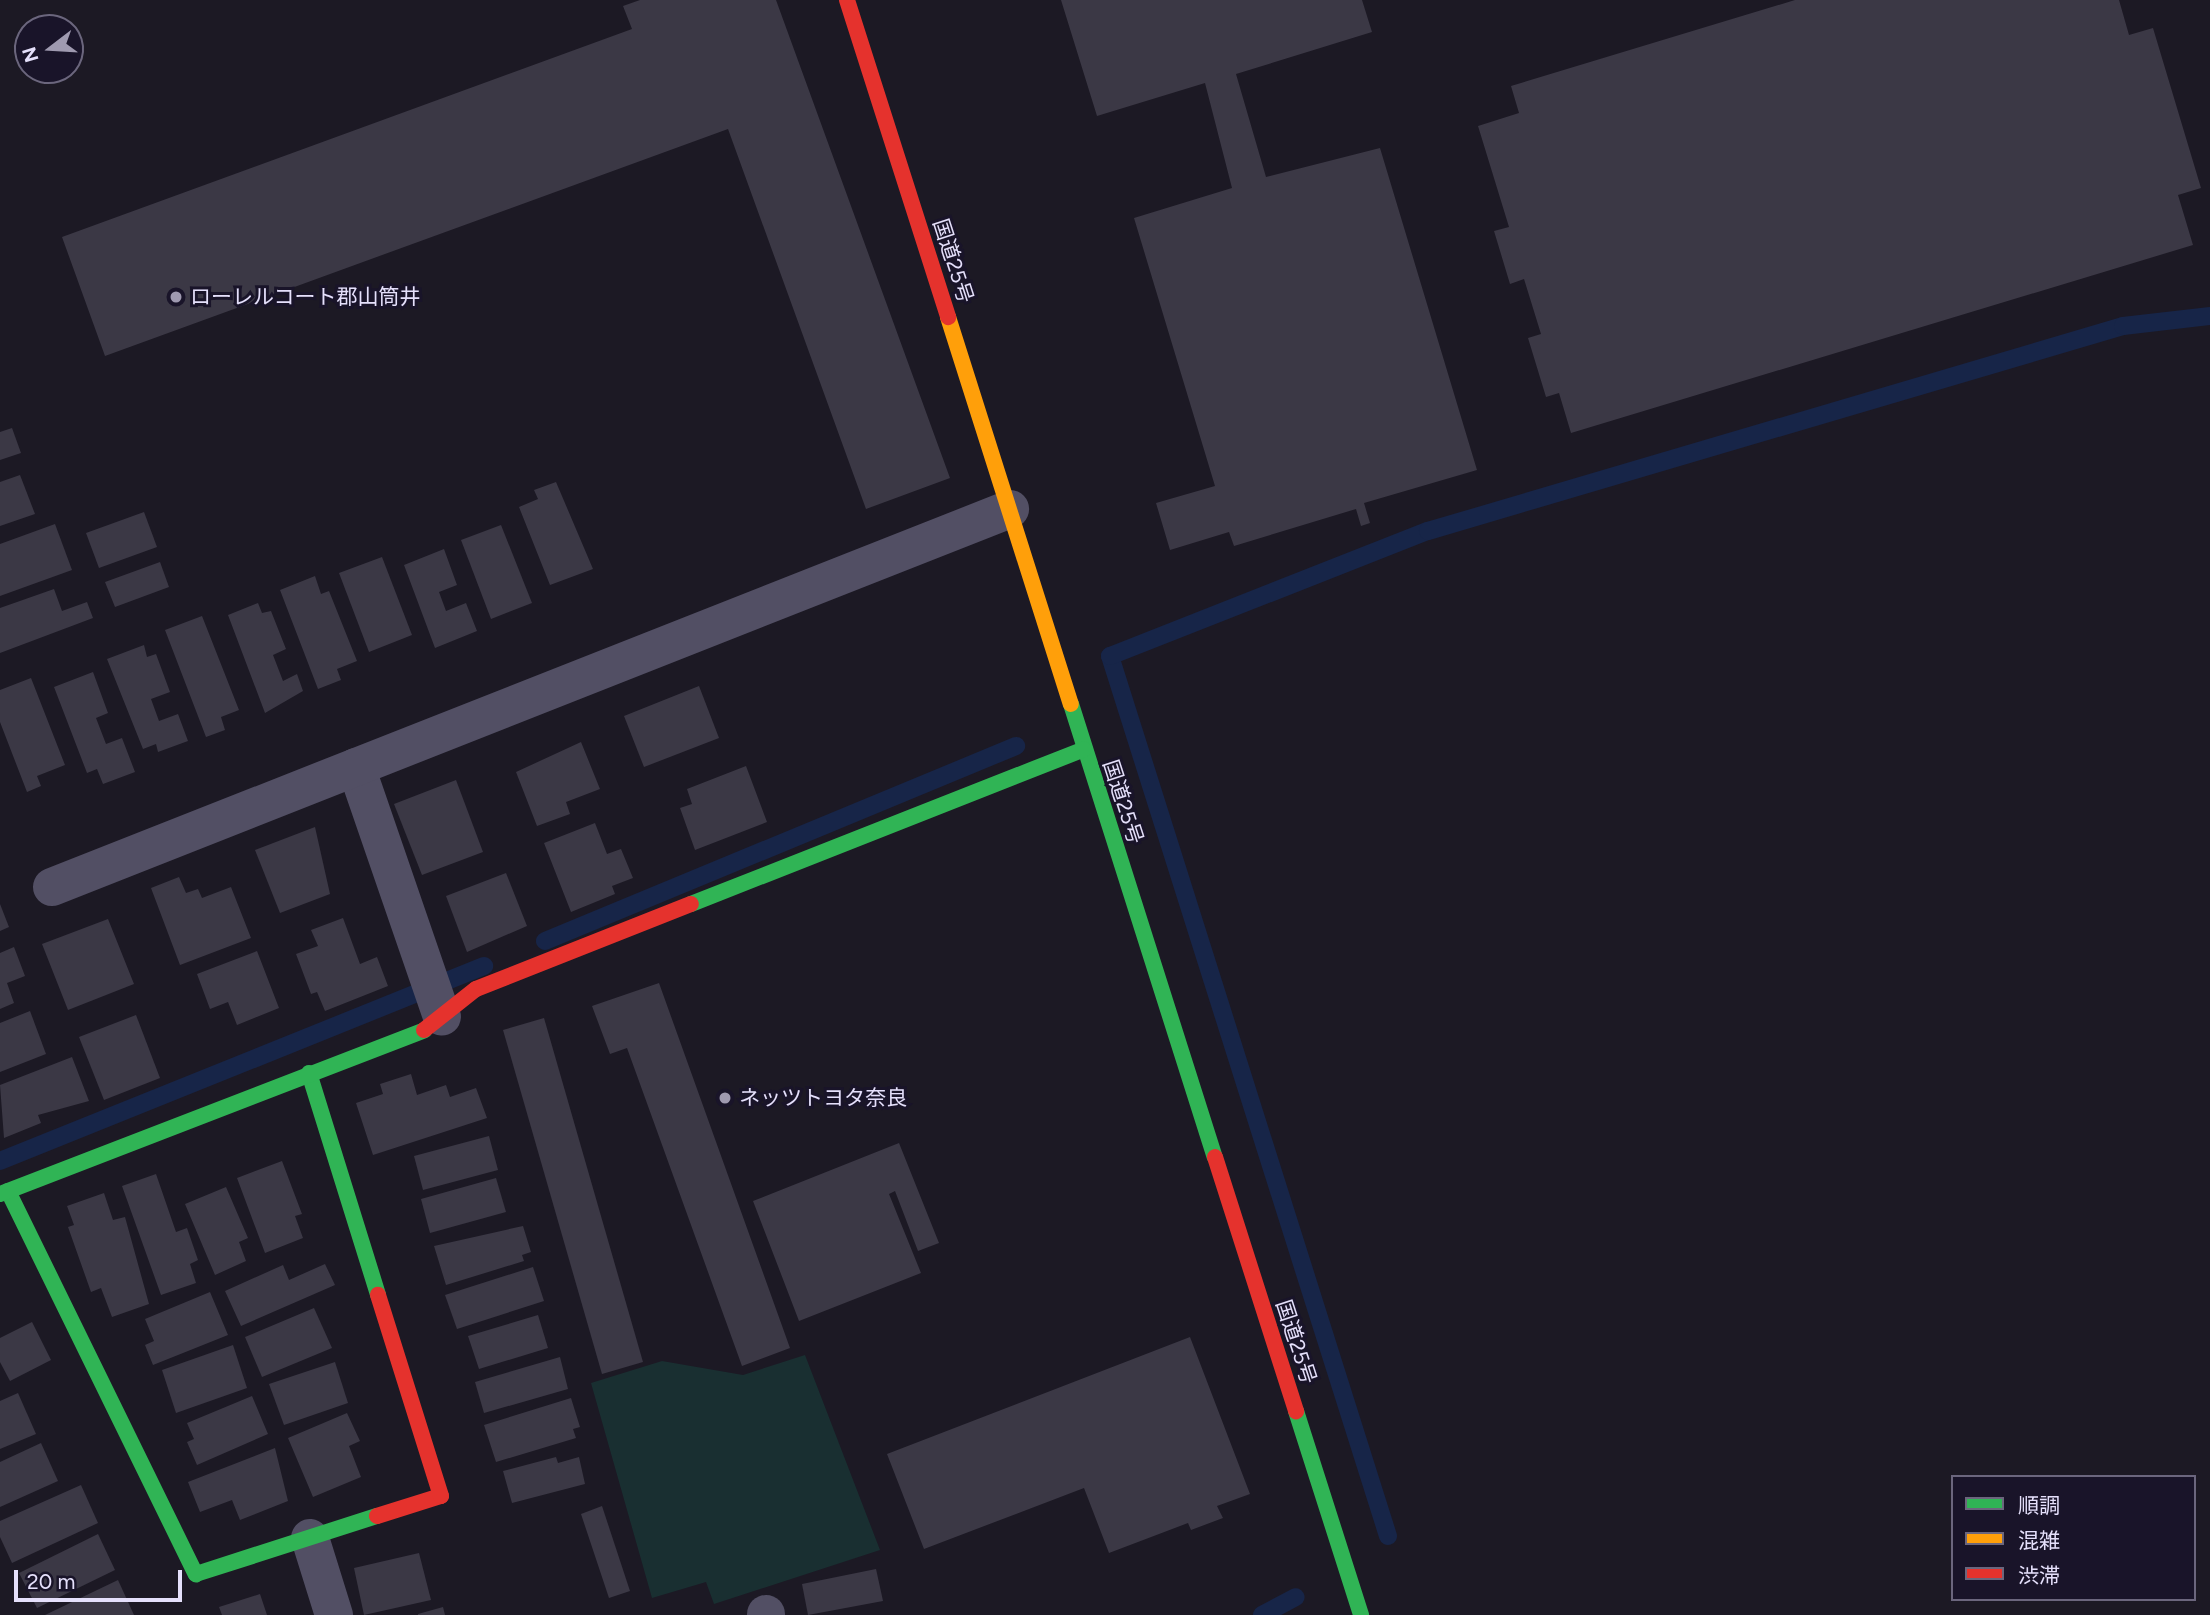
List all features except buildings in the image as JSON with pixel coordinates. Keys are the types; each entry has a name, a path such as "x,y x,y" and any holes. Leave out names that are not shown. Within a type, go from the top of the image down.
{"main road":[{"name":"国道25号","path":"847,0 1362,1615"},
{"path":"309,1073 441,1496 196,1574 4,1193 309,1073 427,1029 436,999 476,989 1084,749"}],"street":[{"path":"52,887 1010,509"},
{"path":"356,767 436,999"},
{"path":"310,1538 334,1615"}],"green space":[{"path":"805,1355 880,1550 714,1604 706,1582 652,1598 591,1383 662,1361 743,1375"}],"waterway":[{"path":"1388,1536 1110,656 1428,531 2123,326 2210,316"},
{"path":"545,941 1016,746"},
{"path":"0,1161 484,966"},
{"path":"1262,1615 1296,1597"}],"traffic: fast":[{"path":"1071,704 1215,1157"},
{"path":"691,904 1084,749"},
{"path":"0,1194 424,1030"},
{"path":"309,1073 378,1295"},
{"path":"8,1191 196,1574 377,1516"},
{"path":"1296,1411 1361,1615"}],"traffic: slow":[{"path":"948,317 1071,704"}],"traffic: jam":[{"path":"847,0 948,317"},
{"path":"424,1030 476,989 691,904"},
{"path":"1215,1157 1296,1411"},
{"path":"377,1516 441,1496 378,1295"}],"place":[{"name":"ローレルコート郡山筒井","path":"176,297"},
{"name":"ネッツトヨタ奈良","path":"725,1098"}]}
